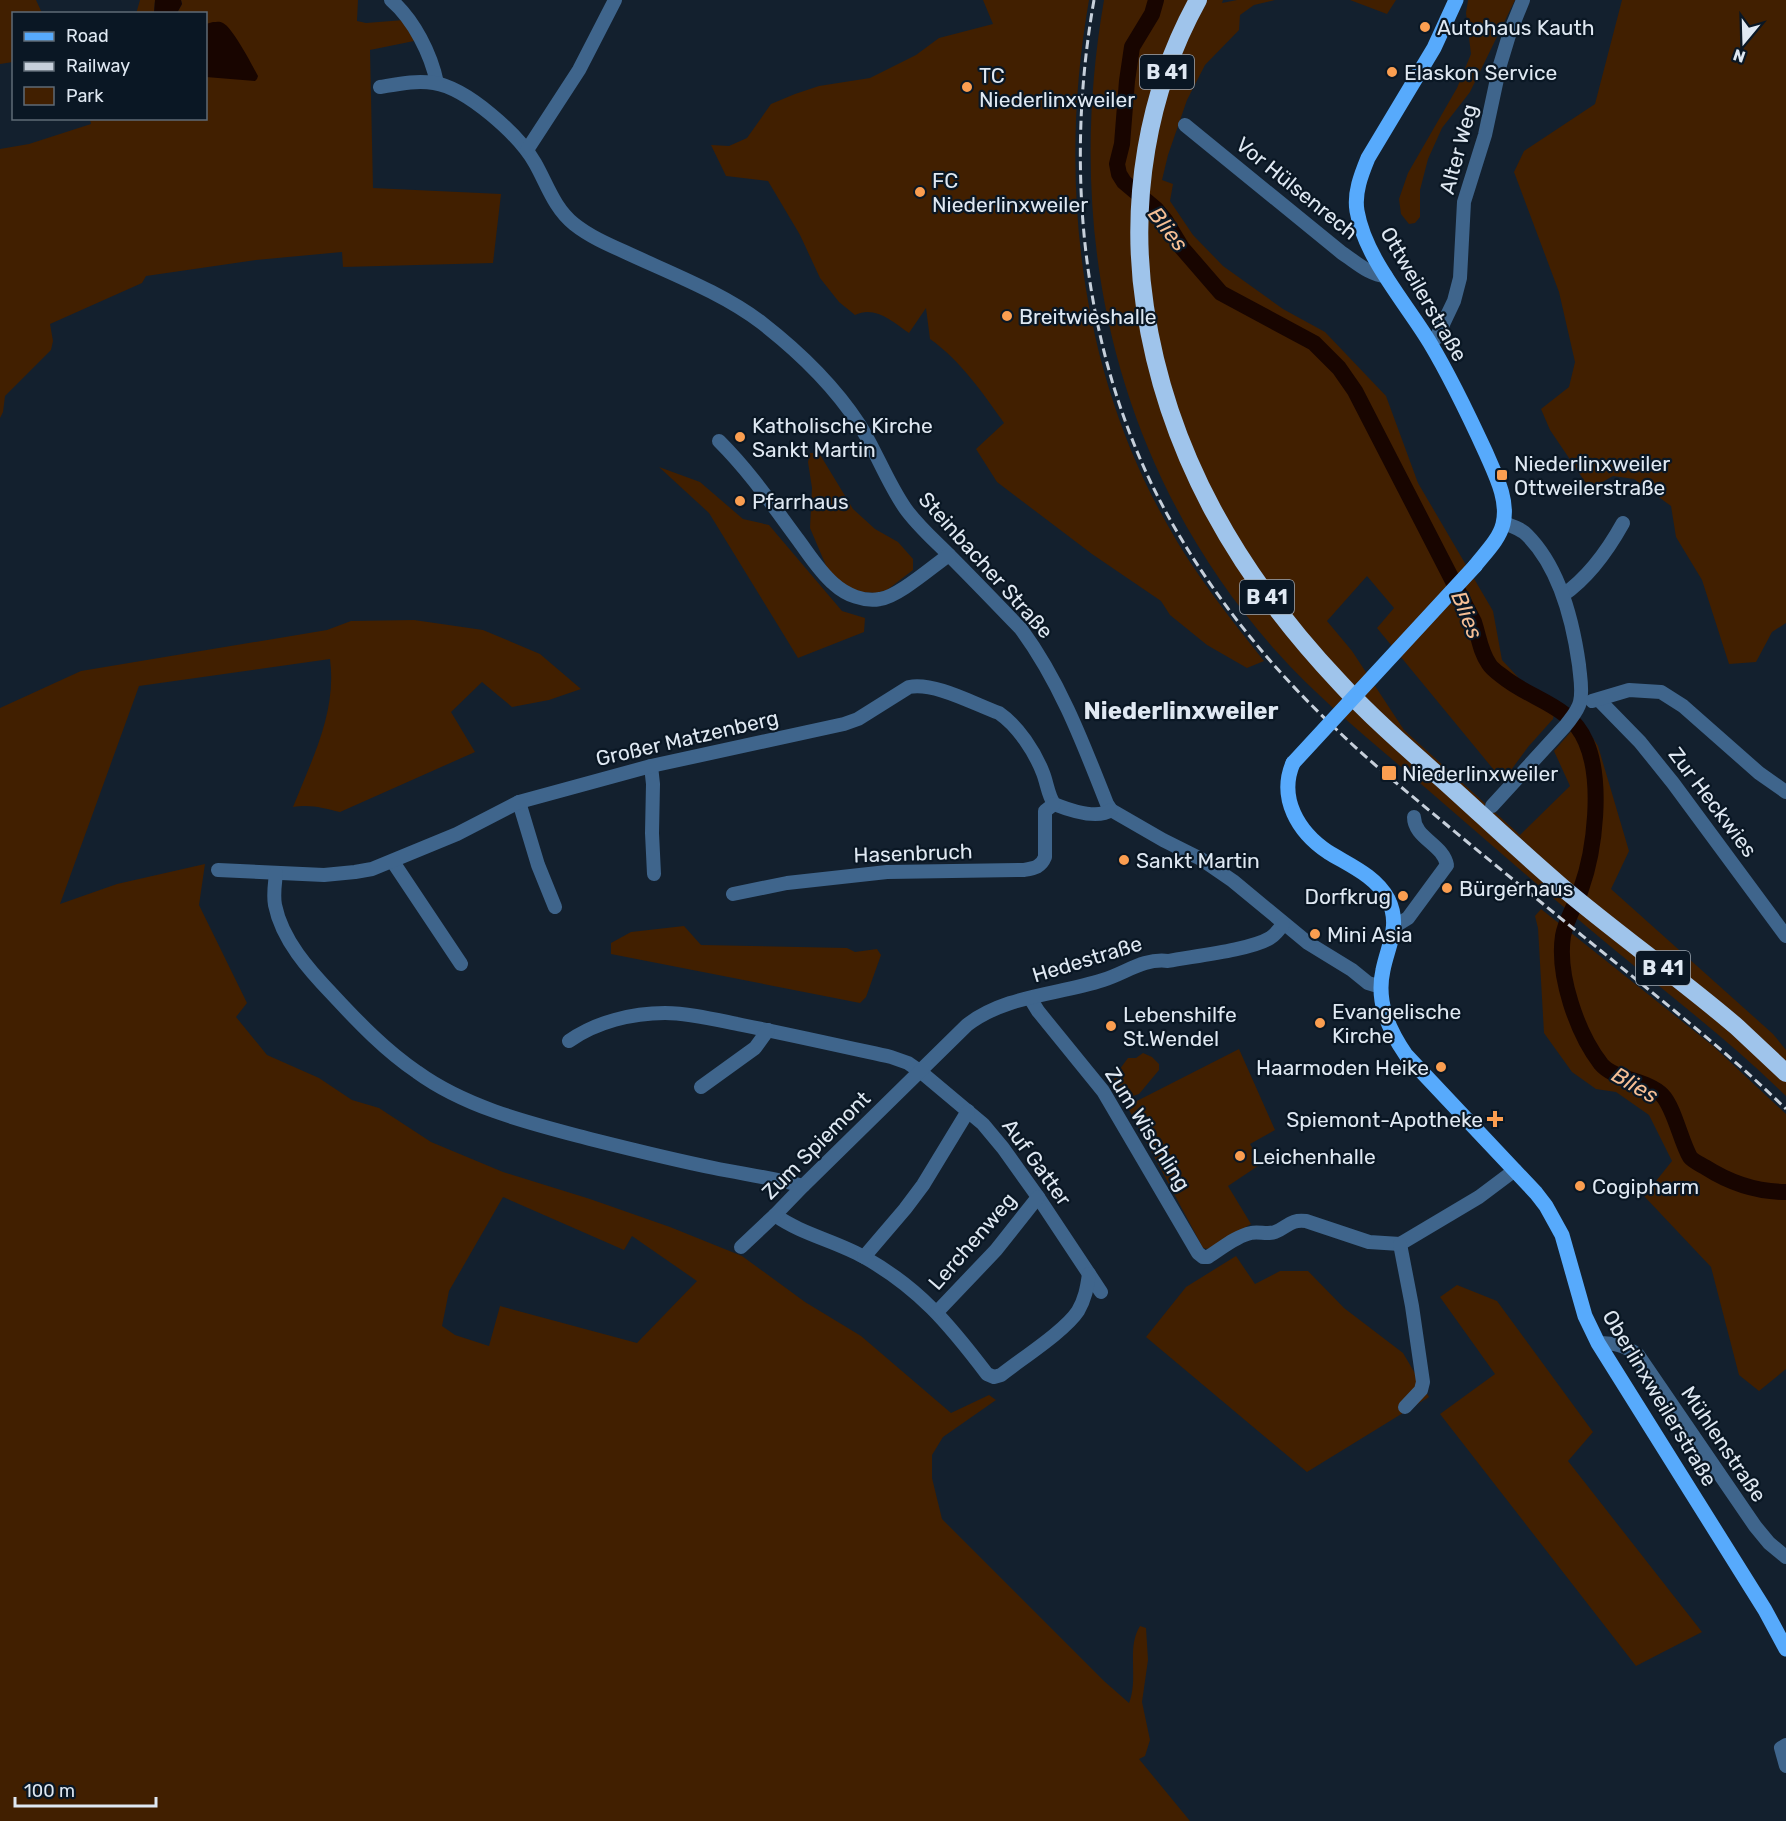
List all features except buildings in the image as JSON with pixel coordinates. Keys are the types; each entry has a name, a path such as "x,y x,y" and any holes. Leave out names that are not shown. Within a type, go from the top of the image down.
{"highway":[{"name":"B 41","path":"1198,0 1181,34 1164,79 1147,147 1139,209 1139,253 1149,332 1173,420 1189,463 1236,553 1295,634 1341,685 1398,740 1563,888 1736,1027 1786,1073"},
{"path":"1147,147 1168,82 1187,36 1207,0"}],"main road":[{"name":"Ottweilerstraße","path":"1456,0 1445,27 1360,175 1357,211 1363,232 1386,276 1430,343 1479,438 1502,496 1503,523"},
{"path":"1395,926 1389,900 1381,887 1315,841 1300,825 1291,810 1287,789 1290,771 1293,763 1475,566 1490,548 1503,523"},
{"name":"Oberlinxweilerstraße","path":"1395,926 1383,969 1381,987 1385,1017 1402,1048 1536,1193 1557,1224 1568,1251 1585,1316 1598,1343 1765,1610 1786,1649"}],"street":[{"path":"391,0 401,8 412,25 428,56 437,83"},
{"path":"527,150 579,70 615,0"},
{"name":"Alter Weg","path":"1430,343 1436,338 1454,301 1460,278 1464,201 1485,135 1500,65 1523,0"},
{"name":"Steinbacher Straße","path":"380,87 422,82 437,83 479,105 499,120 527,150 553,198 573,223 588,234 733,303 761,322 794,350 859,424 905,508 1021,629 1033,646 1057,686 1111,810"},
{"name":"Vor Hülsenrech","path":"1185,125 1342,252 1369,272 1386,276"},
{"path":"719,441 744,465 821,571 834,585 850,595 866,600 880,600 892,596 949,555"},
{"path":"1492,807 1566,725 1578,706 1581,684 1577,652 1563,595 1550,567 1532,541 1517,527 1503,523"},
{"path":"1563,595 1574,588 1604,555 1623,523"},
{"name":"Großer Matzenberg","path":"218,870 315,875 372,869 457,834 519,801 651,766 844,724 858,719 909,687 918,685 935,689 1007,718 1031,751 1042,771 1050,807"},
{"path":"1578,706 1629,690 1661,692 1673,698 1758,773 1786,792"},
{"name":"Zur Heckwies","path":"1599,700 1640,742 1673,783 1786,936"},
{"path":"651,766 654,874"},
{"path":"519,801 538,865 555,907"},
{"path":"1050,807 1098,814 1108,813 1111,810 1201,859 1233,881 1315,948 1352,970 1368,983 1381,987"},
{"name":"Hasenbruch","path":"733,894 787,883 887,872 1035,868 1042,864 1045,857 1050,807"},
{"path":"1395,926 1408,918 1447,865 1440,850 1416,829 1414,817"},
{"path":"393,862 461,963"},
{"path":"276,873 275,904 280,925 296,951 354,1018 417,1073 468,1100 535,1124 640,1151 803,1186"},
{"name":"Hedestraße","path":"921,1072 967,1025 980,1015 1007,1003 1103,980 1155,960 1168,961 1251,945 1278,933 1283,924"},
{"name":"Zum Wischling","path":"1030,998 1103,1091 1198,1253 1203,1257 1208,1257 1242,1236 1252,1233 1270,1234 1296,1220 1306,1221 1369,1242 1400,1244"},
{"name":"Auf Gatter","path":"569,1041 582,1032 609,1022 636,1015 666,1013 703,1017 768,1030 891,1057 908,1063 968,1111 1003,1148 1101,1292"},
{"path":"701,1087 755,1048 768,1030"},
{"name":"Zum Spiemont","path":"741,1247 921,1072"},
{"path":"864,1257 923,1185 968,1111"},
{"path":"1405,1407 1421,1390 1422,1382 1412,1306 1400,1244 1479,1197 1515,1170"},
{"name":"Lerchenweg","path":"937,1312 990,1257 1038,1197"},
{"path":"775,1215 864,1257 914,1291 950,1326 987,1374 994,1377 1001,1375 1066,1324 1077,1312 1086,1295 1089,1275"},
{"name":"Mühlenstraße","path":"1598,1343 1614,1342 1638,1355 1755,1526 1769,1543 1786,1557"},
{"path":"1786,1744 1781,1748 1786,1766"}],"green space":[{"path":"0,0 36,0 42,12 12,12 12,62 0,64"},
{"path":"140,0 155,0 154,12 137,12"},
{"path":"181,0 358,0 357,21 366,23 404,20 414,41 370,50 373,188 501,194 493,263 343,267 342,252 256,260 146,276 142,283 50,324 53,341 51,350 5,396 0,418 0,149 29,144 91,124 90,120 207,120 207,12 178,12 182,4"},
{"path":"983,0 1089,0 1080,67 1076,134 1077,202 1083,269 1095,336 1113,401 1137,464 1167,524 1200,577 1264,661 1247,668 1207,645 1170,615 1161,601 1092,554 997,482 976,449 1004,423 961,367 930,339 926,308 909,333 877,313 862,312 855,315 839,302 820,278 800,235 768,181 726,176 711,145 729,146 747,138 771,104 819,86 870,78 916,55 939,38 993,24"},
{"path":"1104,0 1223,0 1222,3 1237,0 1275,0 1254,5 1240,15 1239,30 1205,65 1187,100 1168,155 1162,180 1173,184 1170,201 1193,235 1223,266 1283,309 1325,332 1386,396 1418,483 1493,611 1502,660 1528,688 1552,698 1555,709 1553,719 1528,747 1503,781 1377,628 1394,608 1367,576 1327,621 1352,651 1404,730 1520,835 1570,786 1554,751 1581,720 1598,746 1629,851 1611,889 1773,1034 1786,1050 1786,1096 1713,1030 1564,908 1325,701 1276,651 1221,581 1175,506 1140,428 1114,346 1098,262 1091,176 1093,88"},
{"path":"1350,0 1396,0 1387,14"},
{"path":"1468,0 1515,0 1470,92 1442,128 1428,159 1420,190 1420,217 1415,223 1409,224 1401,214 1399,199 1408,173 1457,88 1471,54 1466,13"},
{"path":"1622,0 1786,0 1786,623 1772,632 1756,662 1729,664 1702,580 1676,537 1671,506 1634,479 1613,476 1590,489 1550,430 1541,409 1569,387 1575,362 1559,292 1514,172 1524,151 1595,104"},
{"path":"810,453 819,453 853,509 875,529 898,542 913,559 913,570 887,590 876,593 861,592 843,585 827,568 810,528 812,488 808,462"},
{"path":"659,467 700,482 743,519 769,525 842,611 865,618 864,632 798,658 709,513"},
{"path":"414,620 483,630 540,654 581,689 549,700 512,707 482,682 451,712 475,752 340,812 311,806 293,807 315,753 326,716 330,698 330,659 139,686 60,904 117,884 205,864 199,905 247,1003 236,1017 267,1055 319,1078 352,1100 379,1108 431,1142 503,1172 670,1227 742,1256 805,1302 861,1336 951,1413 989,1395 996,1400 943,1437 932,1455 932,1478 942,1519 1104,1681 1129,1703 1133,1684 1133,1653 1136,1635 1140,1626 1146,1628 1148,1660 1142,1702 1150,1740 1145,1756 1139,1759 1190,1821 0,1821 0,708 81,671 327,630 351,621","holes":["503,1197 624,1250 632,1236 697,1281 637,1343 500,1306 489,1346 455,1335 442,1326 449,1291"]},
{"path":"1541,909 1713,1046 1786,1114 1786,1369 1759,1391 1739,1375 1711,1267 1644,1196 1672,1161 1649,1115 1616,1092 1596,1089 1572,1072 1544,1033 1538,928 1535,916"},
{"path":"684,926 701,945 847,948 855,952 877,949 881,955 866,997 860,1003 611,954 611,943 631,932"},
{"path":"1239,1049 1275,1130 1250,1144 1261,1164 1228,1186 1251,1224 1209,1249 1203,1248 1127,1106"},
{"path":"1143,1053 1152,1057 1159,1064 1159,1070 1139,1094 1130,1097 1115,1085 1114,1077 1128,1058 1136,1058"},
{"path":"1236,1256 1255,1284 1280,1271 1308,1271 1344,1308 1403,1353 1429,1397 1307,1472 1146,1337 1186,1287"},
{"path":"1457,1285 1497,1301 1593,1432 1568,1461 1702,1632 1636,1666 1440,1414 1495,1374 1440,1297"}],"shaded area":[{"path":"155,0 181,0 182,4 178,12 154,12"},
{"path":"222,22 227,26 258,76 255,81 207,77 207,24"}],"waterway":[{"name":"Blies","path":"1156,0 1152,14 1132,47 1122,144 1117,164 1119,174 1124,182 1156,209 1182,248 1221,293 1314,343 1339,368 1355,391 1474,622 1489,664 1513,684 1571,719 1586,742 1591,758 1596,795 1593,836 1586,873 1564,930 1562,951 1563,968 1571,1003 1592,1051 1607,1069 1648,1086 1662,1095 1693,1160 1724,1178 1744,1186 1786,1192"}],"railway":[{"path":"1094,0 1085,67 1081,134 1082,201 1088,269 1100,335 1118,400 1142,463 1172,523 1189,551 1226,606 1268,658 1350,743 1698,1030 1786,1109"}],"place":[{"name":"Autohaus Kauth","path":"1425,27"},
{"name":"Elaskon Service","path":"1392,72"},
{"name":"TC Niederlinxweiler","path":"967,87"},
{"name":"FC Niederlinxweiler","path":"920,192"},
{"name":"Breitwieshalle","path":"1007,316"},
{"name":"Katholische Kirche Sankt Martin","path":"740,437"},
{"name":"Niederlinxweiler Ottweilerstraße","path":"1502,475"},
{"name":"Pfarrhaus","path":"740,501"},
{"name":"Niederlinxweiler","path":"1389,773"},
{"name":"Sankt Martin","path":"1124,860"},
{"name":"Bürgerhaus","path":"1447,888"},
{"name":"Dorfkrug","path":"1403,896"},
{"name":"Mini Asia","path":"1315,934"},
{"name":"Evangelische Kirche","path":"1320,1023"},
{"name":"Lebenshilfe St.Wendel","path":"1111,1026"},
{"name":"Haarmoden Heike","path":"1441,1067"},
{"name":"Spiemont-Apotheke","path":"1495,1119"},
{"name":"Leichenhalle","path":"1240,1156"},
{"name":"Cogipharm","path":"1580,1186"}],"district":[{"name":"Niederlinxweiler","path":"1181,711"}]}
